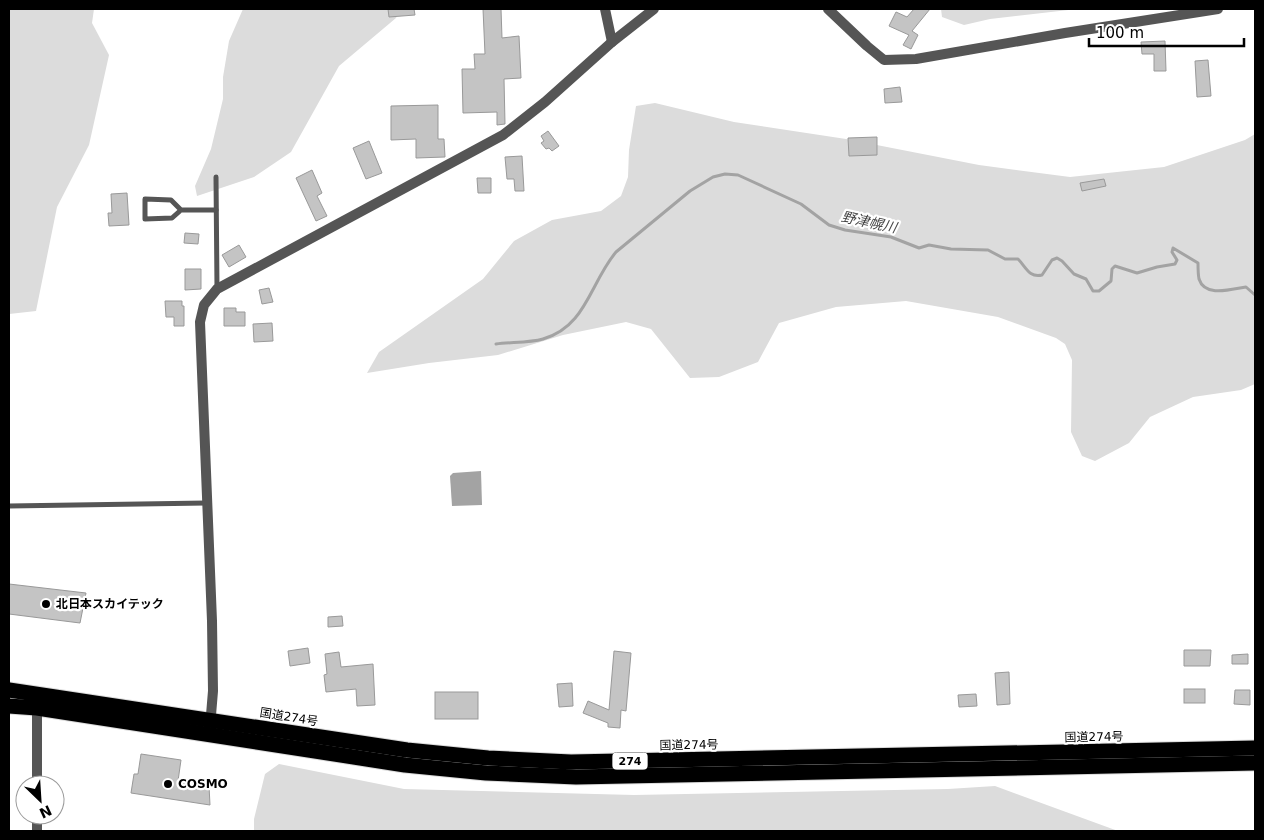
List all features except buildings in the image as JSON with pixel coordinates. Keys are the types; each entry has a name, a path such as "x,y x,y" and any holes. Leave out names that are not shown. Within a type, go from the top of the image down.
{"highway":[{"name":"国道274号","path":"9,690 37,701 210,727 488,758 571,762 1255,748"},
{"name":"国道274号","path":"9,706 37,701"},
{"name":"国道274号","path":"210,727 405,765 486,773 576,777 1255,763"}],"street":[{"path":"605,9 612,42"},
{"path":"210,727 213,691 212,631 200,322 204,305 216,289 503,135 551,97 612,42 654,9"},
{"path":"828,9 884,60 916,59 1218,9"},
{"path":"37,701 37,775"}],"lane":[{"path":"216,177 216,289"},
{"path":"181,210 171,200 146,199 145,218 172,218 181,210 216,210"},
{"path":"9,506 206,503"}],"shaded area":[{"path":"9,9 94,9 92,23 109,55 89,145 57,207 36,311 9,314"},
{"path":"243,9 400,9 396,18 339,66 291,152 254,177 197,196 195,186 211,149 223,99 223,77 229,41"},
{"path":"941,9 1077,9 990,19 964,25 942,17"},
{"path":"655,103 734,122 846,139 979,165 1070,177 1164,167 1245,140 1255,134 1255,384 1241,390 1193,397 1150,417 1129,443 1095,461 1082,456 1071,432 1072,360 1065,344 1056,338 998,317 906,301 836,307 779,323 758,362 719,377 690,378 651,329 626,322 563,335 498,355 367,373 379,352 483,279 514,241 552,220 601,211 621,196 628,177 629,150 636,106"},
{"path":"481,471 482,505 452,506 450,476 453,473"},
{"path":"279,764 404,789 634,795 948,789 995,786 1118,831 254,831 254,819 265,774"}],"waterway":[{"name":"野津幌川","path":"496,344 543,339 569,325 586,303 607,264 616,252 690,191 713,177 725,174 738,175 801,204 829,225 845,230 891,237 919,248 929,245 951,249 988,250 1005,259 1018,259 1028,271 1038,276 1042,275 1052,260 1057,258 1074,274 1086,279 1093,291 1099,291 1111,281 1112,269 1115,266 1137,273 1175,264 1177,260 1172,252 1173,248 1198,263 1199,279 1207,289 1220,291 1246,287 1255,295"}],"place":[{"name":"北日本スカイテック","path":"46,604"},
{"name":"COSMO","path":"168,784"}]}
